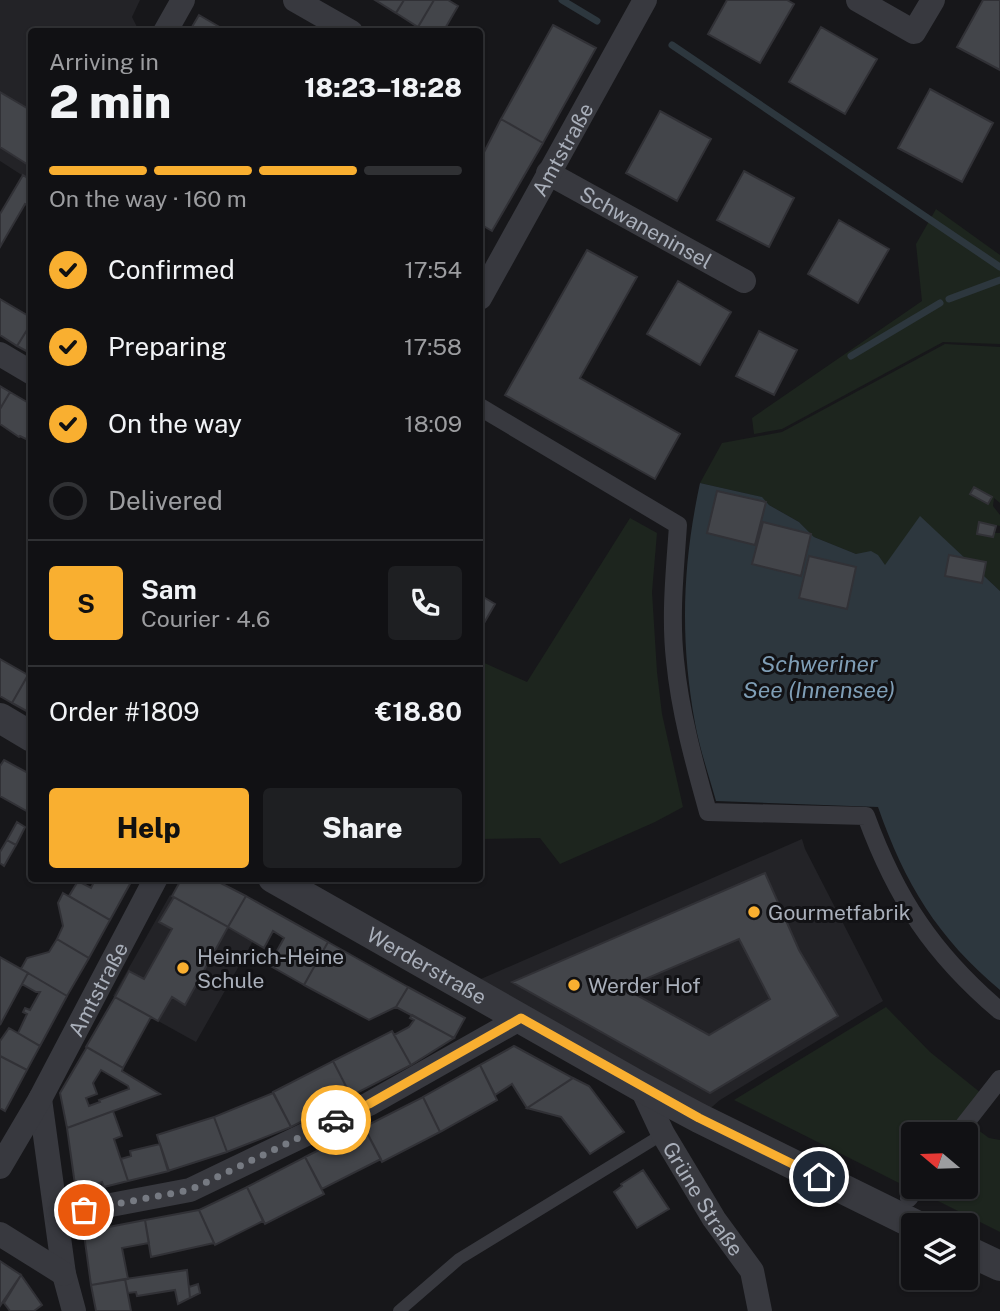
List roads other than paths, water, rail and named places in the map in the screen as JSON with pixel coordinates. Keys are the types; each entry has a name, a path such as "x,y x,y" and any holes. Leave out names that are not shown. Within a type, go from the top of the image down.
{"street":[{"path":"167,28 183,0"},
{"path":"295,0 344,28"},
{"name":"Amtstraße","path":"483,284 645,0"},
{"path":"858,0 914,32 933,0"},
{"name":"Schwaneninsel","path":"548,173 744,281"},
{"path":"0,354 28,371"},
{"path":"483,409 678,525 672,606 674,659 686,731 708,812 866,816 883,861 912,914 967,983 1000,1011"},
{"path":"0,718 28,735"},
{"name":"Amtstraße","path":"0,1167 40,1099 154,882"},
{"name":"Werderstraße","path":"280,882 641,1087 914,1203"},
{"path":"58,1215 190,1190 369,1104 521,1018"},
{"path":"966,1122 1000,1079"},
{"name":"Grüne Straße","path":"641,1087 663,1134 714,1219 752,1271 760,1311"},
{"path":"40,1099 64,1274 74,1311"},
{"path":"0,1234 64,1274"},
{"path":"978,1256 1000,1266"}],"lane":[{"path":"401,1310 459,1259 663,1134"}],"water":[{"name":"Schweriner See (Innensee)","path":"700,483 762,497 769,505 799,522 814,537 856,554 871,551 878,555 885,565 920,516 1000,591 1000,990 958,950 925,908 900,861 878,807 716,801 695,723 685,632 690,544"}],"waterway":[{"path":"562,0 597,21"},
{"path":"672,45 1000,267"},
{"path":"949,299 1000,280"},
{"path":"851,356 940,303"}],"place":[{"name":"Gourmetfabrik","path":"754,912"},
{"name":"Heinrich-Heine Schule","path":"183,968"},
{"name":"Werder Hof","path":"574,985"}]}
